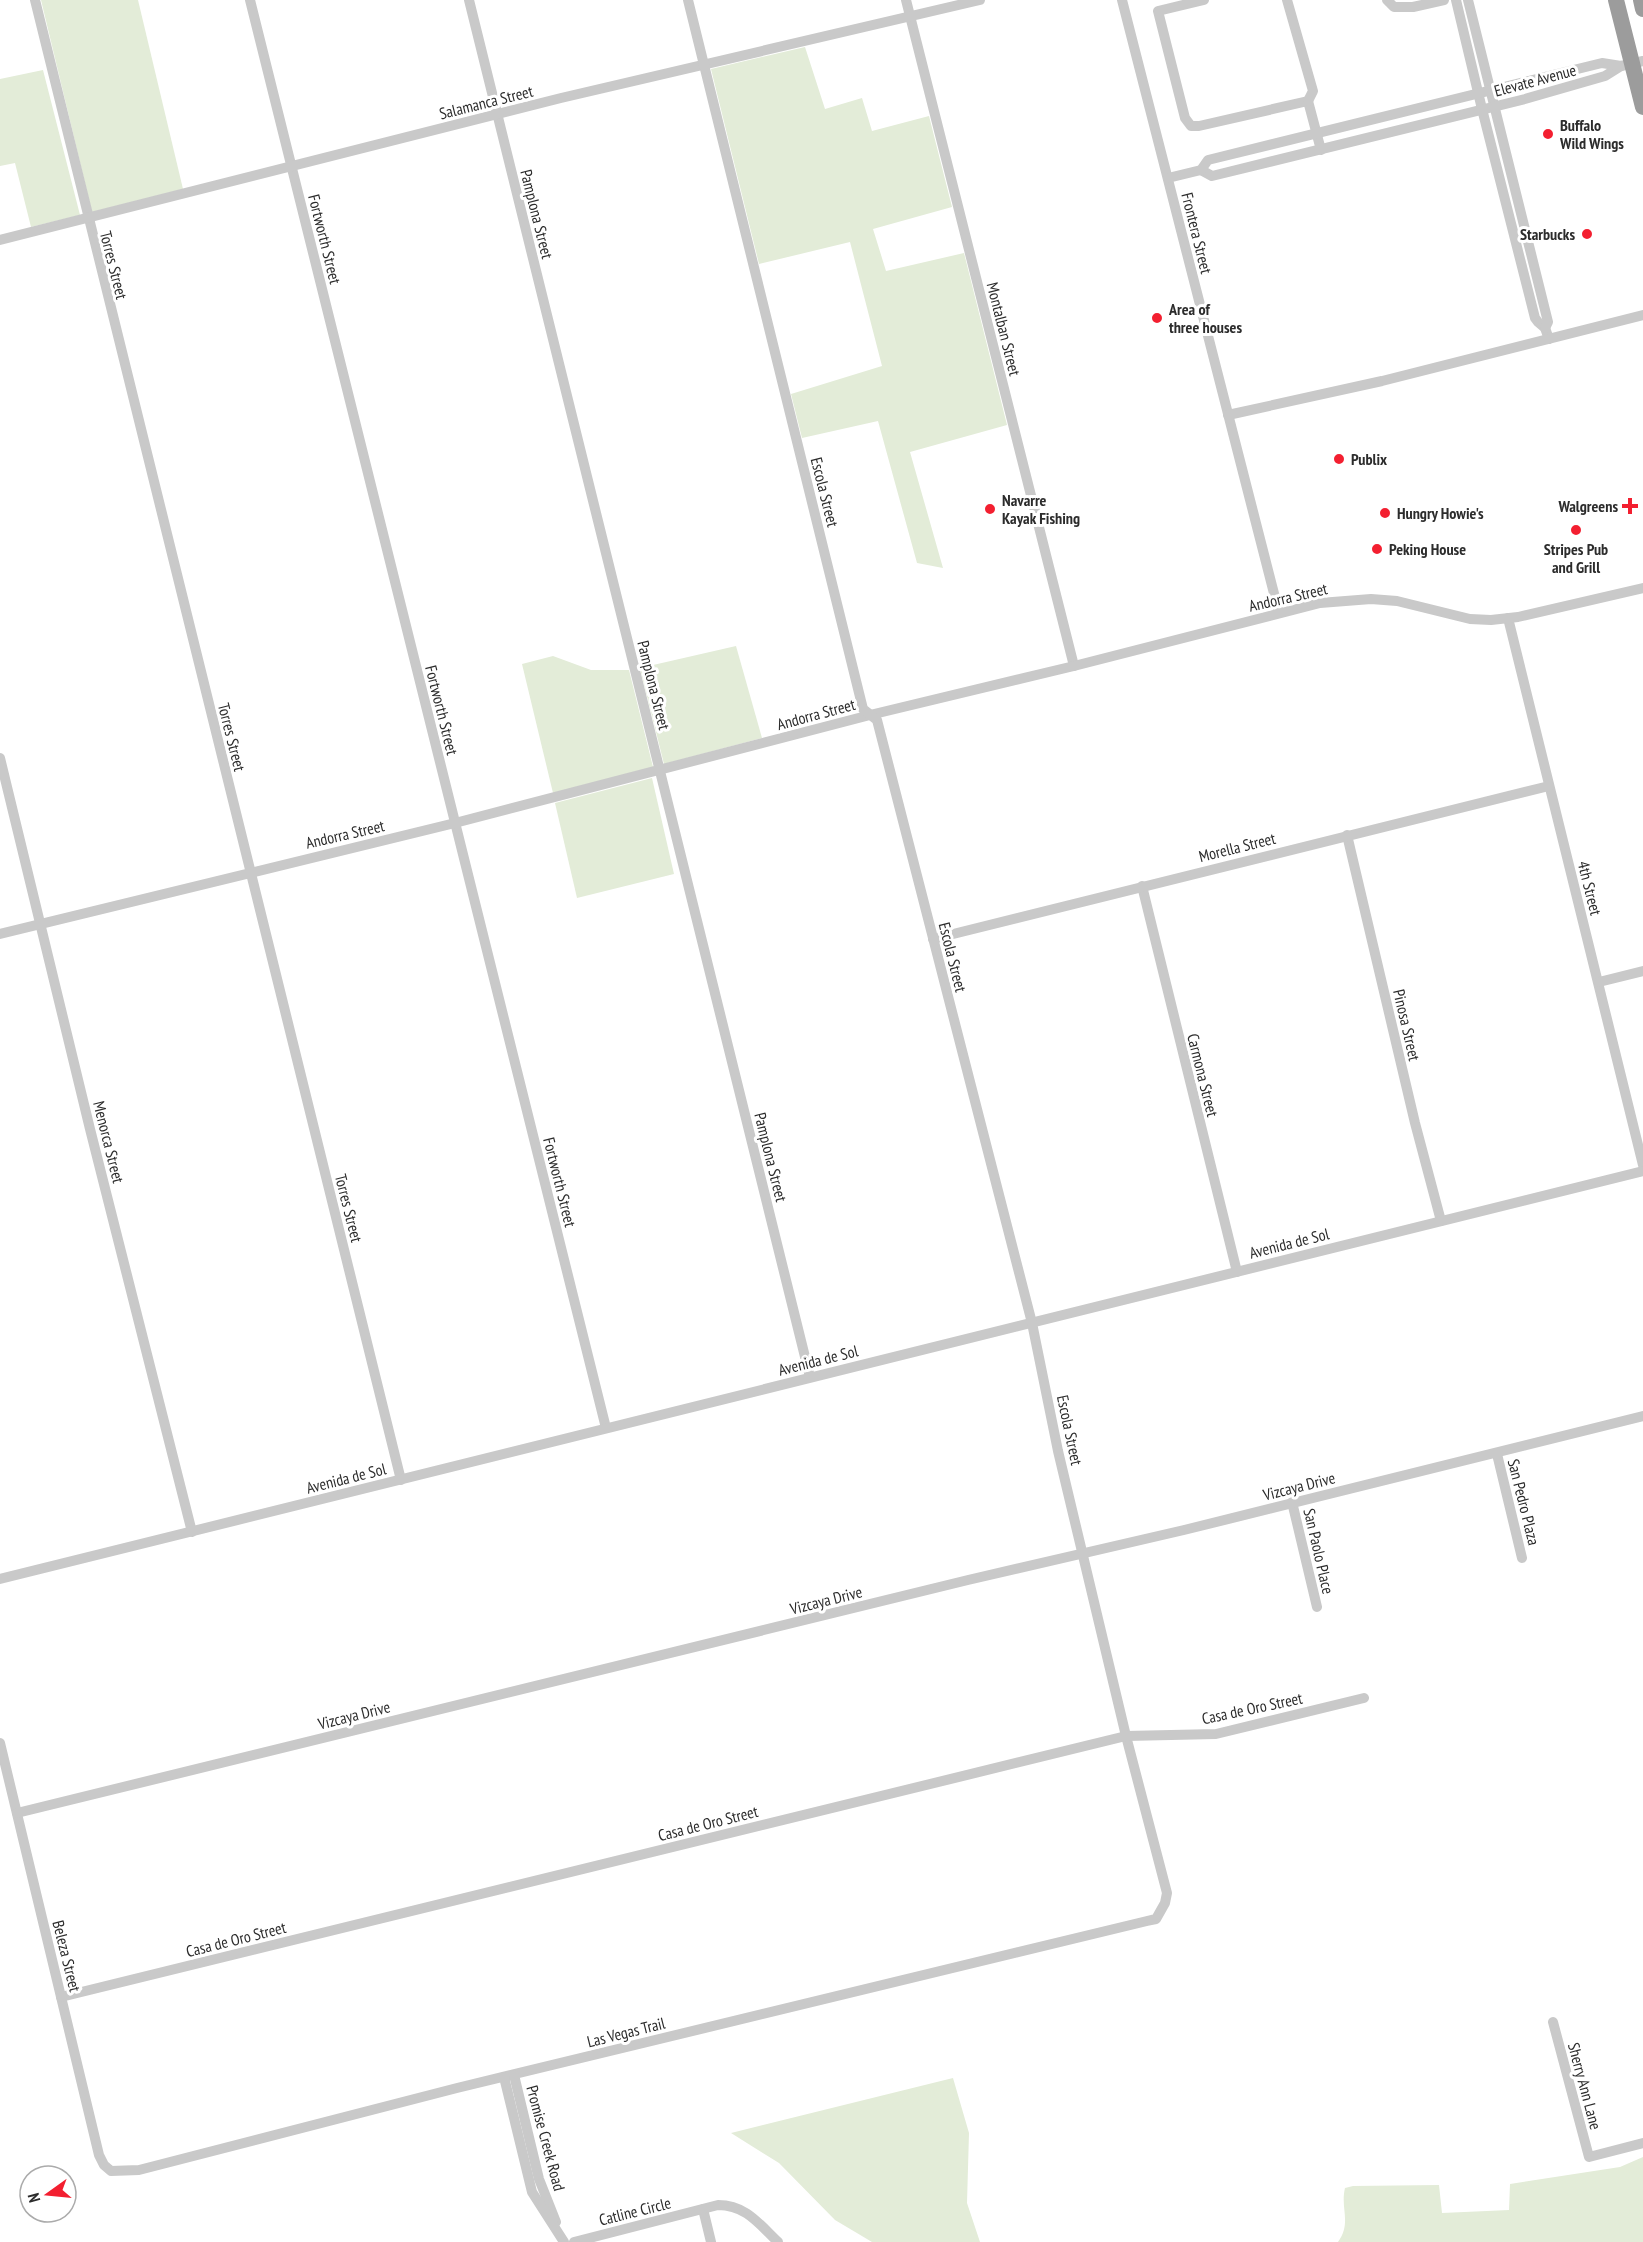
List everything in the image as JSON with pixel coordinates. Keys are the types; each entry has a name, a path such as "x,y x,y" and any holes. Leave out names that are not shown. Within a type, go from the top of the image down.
{"highway":[{"path":"1616,0 1643,107"},
{"path":"1641,0 1643,9"}],"street":[{"name":"Torres Street","path":"35,0 87,218 401,1480"},
{"name":"Fortworth Street","path":"250,0 606,1428"},
{"name":"Pamplona Street","path":"469,0 810,1377"},
{"name":"Escola Street","path":"687,0 863,709 877,720 1032,1323 1058,1451 1126,1736 1167,1893 1156,1919 1147,1921"},
{"name":"Montalban Street","path":"906,0 1074,666"},
{"name":"Salamanca Street","path":"0,240 496,115 980,0"},
{"name":"Frontera Street","path":"1122,0 1279,613"},
{"path":"1204,0 1157,5 1185,118 1191,126 1308,101"},
{"path":"1287,0 1313,91 1308,101 1321,150"},
{"path":"1387,0 1394,7 1413,7 1444,0"},
{"path":"1456,0 1479,93 1477,110 1535,318 1547,333"},
{"path":"1468,0 1548,322 1547,333"},
{"path":"1168,178 1201,170 1208,160 1491,90 1602,63 1632,64"},
{"name":"Elevate Avenue","path":"1201,170 1212,176 1321,150 1605,76 1632,64"},
{"path":"1228,415 1382,381 1547,333 1643,315"},
{"name":"Andorra Street","path":"0,934 455,824 870,715 1320,603 1371,599 1397,601 1470,619 1508,618 1643,588"},
{"name":"4th Street","path":"1508,618 1643,1165"},
{"name":"Menorca Street","path":"0,758 87,1118 192,1532"},
{"name":"Morella Street","path":"933,939 1549,786"},
{"name":"Pinosa Street","path":"1347,835 1415,1123 1441,1221"},
{"name":"Carmona Street","path":"1142,886 1237,1272"},
{"path":"1599,982 1643,971"},
{"name":"Avenida de Sol","path":"0,1580 1643,1171"},
{"name":"Vizcaya Drive","path":"16,1813 1497,1454 1643,1416"},
{"name":"San Pedro Plaza","path":"1497,1454 1522,1558"},
{"name":"San Paolo Place","path":"1292,1502 1317,1607"},
{"name":"Casa de Oro Street","path":"61,1997 1126,1736 1216,1734 1364,1698"},
{"name":"Beleza Street","path":"0,1743 99,2154 104,2165 111,2171"},
{"name":"Las Vegas Trail","path":"111,2171 139,2170 509,2076 1147,1921"},
{"name":"Sherry Ann Lane","path":"1553,2022 1589,2157 1643,2143"},
{"name":"Promise Creek Road","path":"509,2076 528,2182 539,2206 564,2242"},
{"name":"Catline Circle","path":"574,2242 718,2205 731,2205 745,2211 778,2242"},
{"path":"703,2209 711,2242"}],"green space":[{"path":"41,0 138,0 183,189 92,212"},
{"path":"805,47 825,109 862,98 872,131 929,116 952,207 873,229 886,271 964,253 1007,425 910,452 943,568 917,563 878,421 802,438 791,394 882,366 850,242 759,264 711,69"},
{"path":"43,70 80,215 31,227 15,163 0,166 0,79"},
{"path":"736,646 762,738 664,764 640,668"},
{"path":"553,656 591,670 629,670 653,767 553,793 522,664"},
{"path":"652,778 674,874 577,898 555,803"},
{"path":"953,2078 969,2133 967,2203 980,2242 872,2242 835,2220 779,2163 731,2133"},
{"path":"1643,2157 1643,2242 1338,2242 1345,2222 1345,2188 1439,2185 1442,2213 1509,2210 1510,2184 1620,2167"}],"place":[{"name":"Buffalo Wild Wings","path":"1548,134"},
{"name":"Starbucks","path":"1587,234"},
{"name":"Area of three houses","path":"1157,318"},
{"name":"Publix","path":"1339,459"},
{"name":"Walgreens","path":"1630,506"},
{"name":"Navarre Kayak Fishing","path":"990,509"},
{"name":"Hungry Howie's","path":"1385,513"},
{"name":"Stripes Pub and Grill","path":"1576,530"},
{"name":"Peking House","path":"1377,549"}]}
